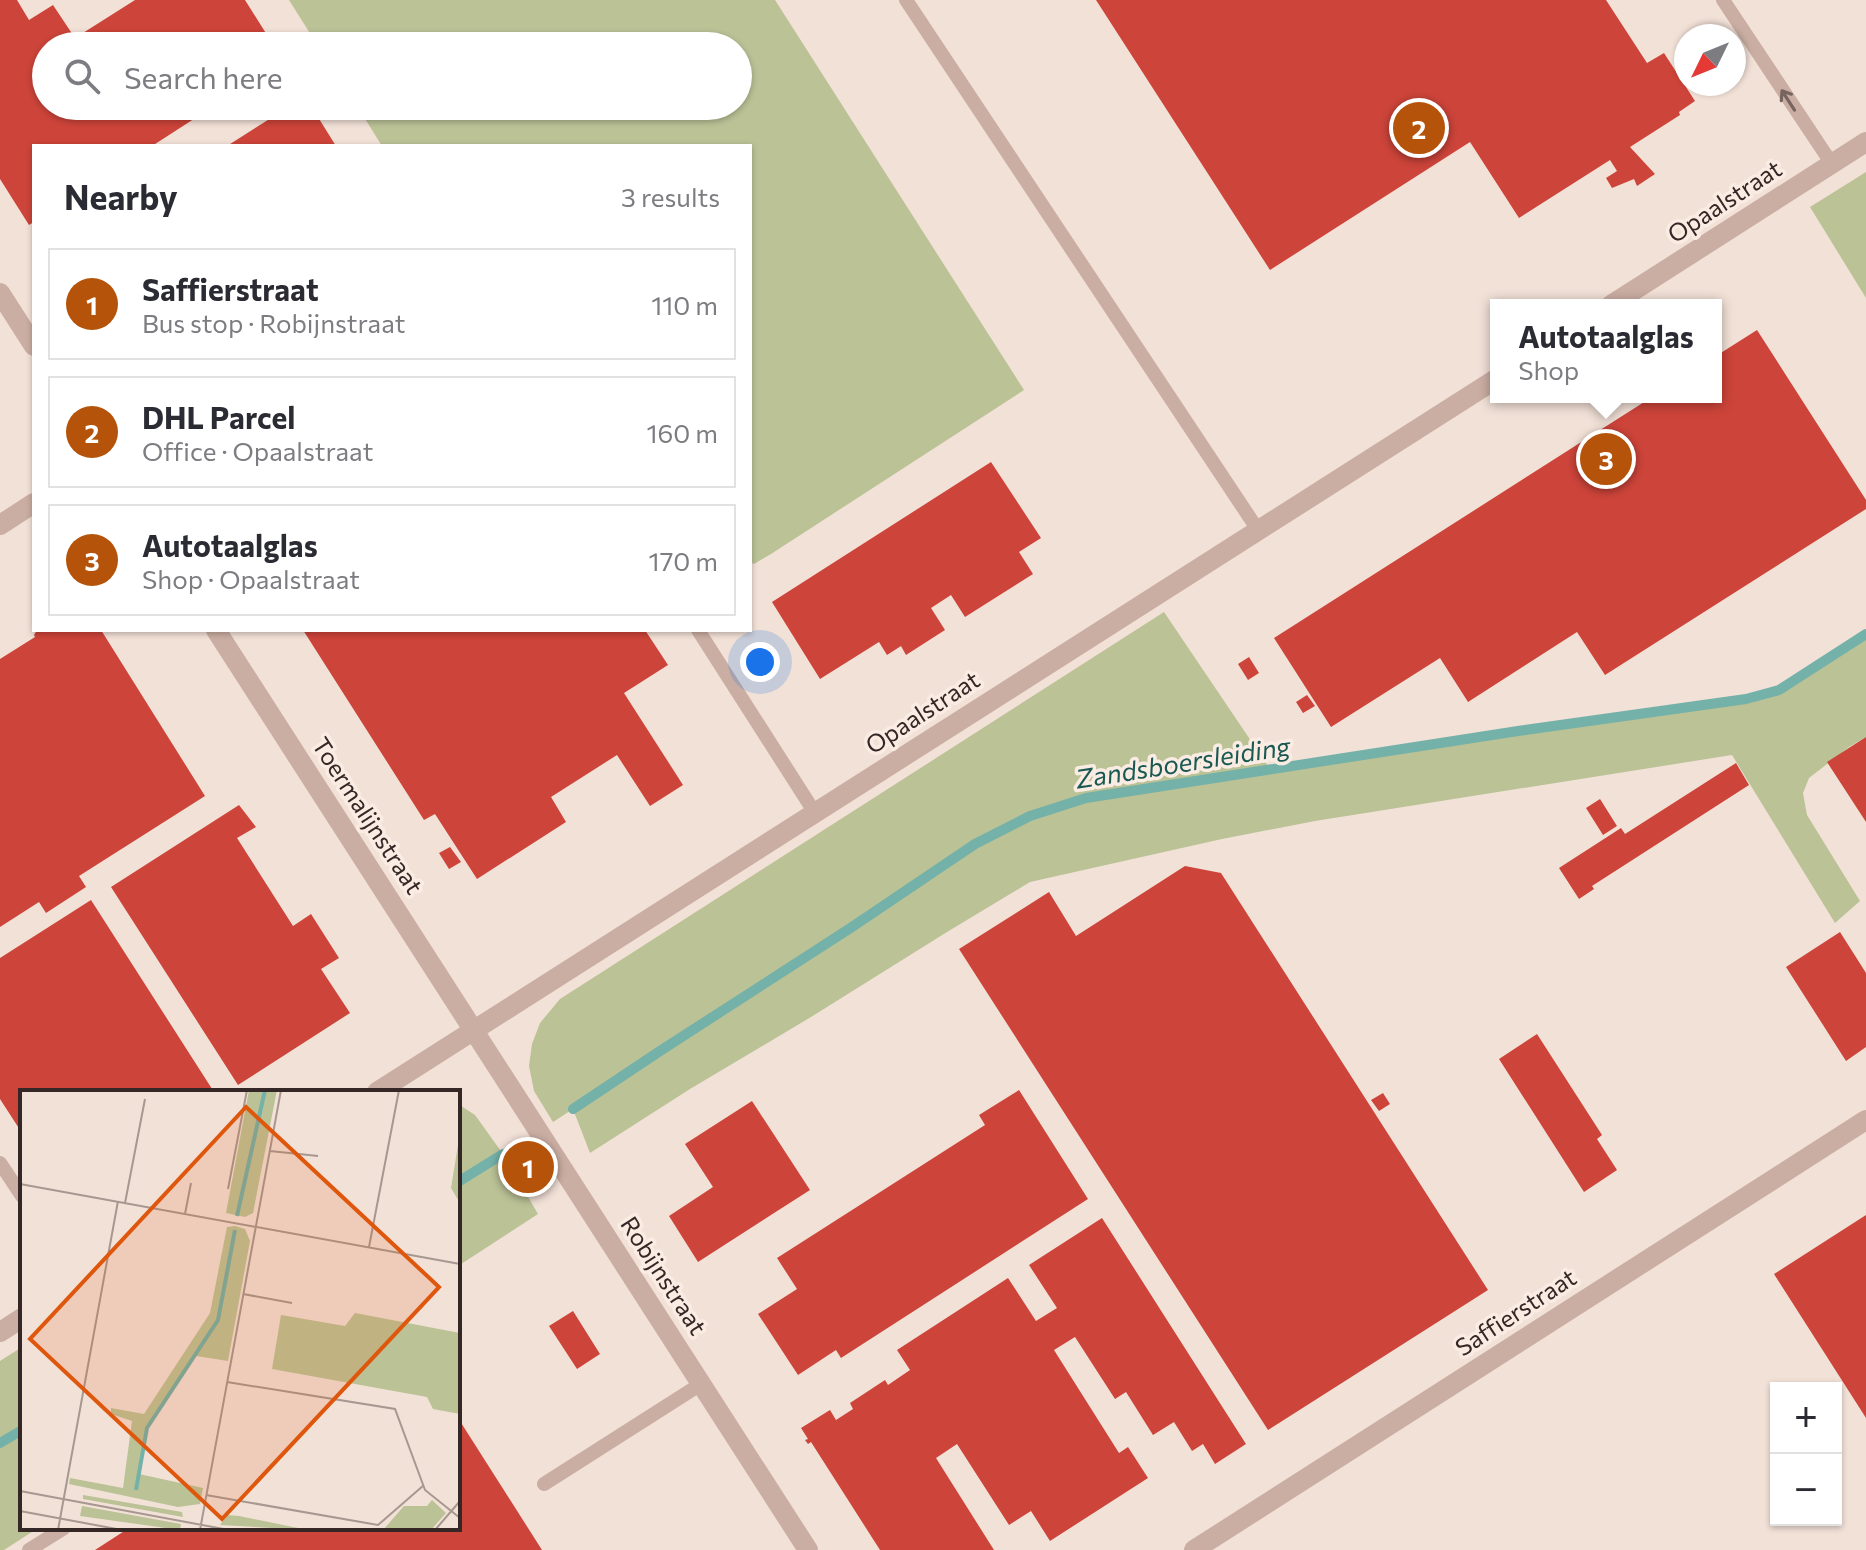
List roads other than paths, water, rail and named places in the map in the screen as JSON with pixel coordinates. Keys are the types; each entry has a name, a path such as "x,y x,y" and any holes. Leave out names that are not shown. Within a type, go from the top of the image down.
{"street":[{"name":"Opaalstraat","path":"1620,299 1866,142"},
{"path":"0,293 32,343"},
{"name":"Opaalstraat","path":"380,1090 1490,383"},
{"path":"0,525 32,504"},
{"name":"Toermalijnstraat","path":"217,632 474,1030"},
{"name":"Robijnstraat","path":"474,1030 808,1550"},
{"name":"Saffierstraat","path":"1194,1550 1866,1120"},
{"path":"0,1332 20,1319"}],"lane":[{"path":"906,0 1258,530"},
{"path":"1723,0 1832,164"},
{"path":"699,632 815,813"},
{"path":"0,1163 20,1193"},
{"path":"544,1484 701,1384"},
{"path":"29,1550 61,1530"}],"waterway":[{"name":"Zandsboersleiding","path":"573,1109 975,844 1030,816 1086,798 1746,699 1779,690 1866,634"},
{"name":"Zandsboersleiding","path":"460,1181 503,1154"},
{"name":"Zandsboersleiding","path":"0,1443 20,1431"}],"place":[{"name":"DHL Parcel","path":"1419,128"},
{"name":"Autotaalglas","path":"1606,459"},
{"name":"Saffierstraat","path":"528,1167"}]}
